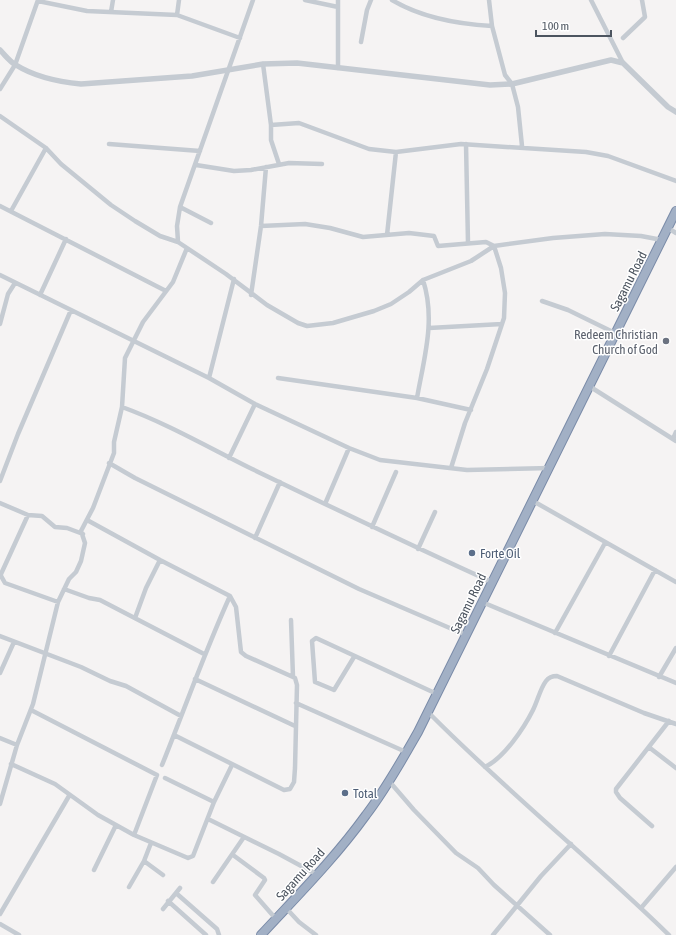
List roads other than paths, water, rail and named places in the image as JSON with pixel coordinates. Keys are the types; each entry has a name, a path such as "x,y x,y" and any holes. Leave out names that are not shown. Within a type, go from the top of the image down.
{"highway":[{"name":"Sagamu Road","path":"261,935 367,815 406,752 428,712 550,468 588,386 676,211"}],"street":[{"path":"111,12 113,0"},
{"path":"177,15 179,0"},
{"path":"178,242 177,226 180,208 253,0"},
{"path":"305,0 338,7"},
{"path":"338,0 338,68"},
{"path":"361,42 366,10 371,0"},
{"path":"392,0 405,8 437,18 461,24 492,26"},
{"path":"489,0 492,26 505,75 512,84 520,120 522,146"},
{"path":"591,0 623,63 668,107 676,112"},
{"path":"624,38 645,17 642,0"},
{"path":"0,89 15,65 38,1 87,11 177,15 240,38"},
{"path":"0,50 15,65 40,76 82,84 155,80 228,71 263,64 297,63 490,85 512,84 611,60 623,63"},
{"path":"263,64 272,125 271,140 279,164"},
{"path":"0,116 46,148 61,164 111,205 160,236 178,242 234,279 251,294 298,323 308,326 322,325 374,311 391,304 423,280 471,261 494,246 553,238 605,234 641,236 662,240"},
{"path":"272,125 299,123 368,149 396,152 466,144 522,146 595,153 676,180"},
{"path":"109,144 200,151"},
{"path":"466,144 468,243"},
{"path":"11,211 46,148"},
{"path":"387,235 396,152"},
{"path":"196,165 234,171 279,164 304,162 322,164"},
{"path":"251,294 261,226 266,167"},
{"path":"0,206 166,291"},
{"path":"180,208 211,223"},
{"path":"261,226 305,224 330,228 363,237 409,233 431,235 436,238 438,246 486,242 494,246 501,268 505,293 504,318 451,468"},
{"path":"668,228 676,232"},
{"path":"40,295 66,239"},
{"path":"0,804 17,745 31,710 58,602 64,589 81,562 85,543 81,531 87,520 114,453 114,442 122,406 123,368 125,358 148,314 166,291 178,271 187,248"},
{"path":"0,275 134,340 209,378 255,404 349,448 390,462 498,471 550,468"},
{"path":"209,378 234,279"},
{"path":"417,398 429,328 430,306 423,280"},
{"path":"0,324 8,294 15,283"},
{"path":"542,301 568,310 615,333"},
{"path":"0,481 18,434 71,310"},
{"path":"429,328 502,324"},
{"path":"278,378 417,398 471,410"},
{"path":"588,386 674,440 676,432"},
{"path":"229,458 255,404"},
{"path":"122,406 177,430 229,458 418,549 492,582"},
{"path":"325,504 349,448"},
{"path":"109,463 135,478 359,589 466,635"},
{"path":"372,527 396,472"},
{"path":"255,538 280,482"},
{"path":"533,501 676,582"},
{"path":"0,503 28,515 42,516 55,527 66,528 83,534"},
{"path":"418,549 435,512"},
{"path":"28,515 0,574 5,583 58,602"},
{"path":"87,520 230,596 236,607 240,652 293,677"},
{"path":"555,634 605,543"},
{"path":"135,618 146,588 160,560"},
{"path":"609,656 655,570"},
{"path":"64,589 89,598 100,600 204,654"},
{"path":"162,765 204,654 230,596"},
{"path":"482,602 555,634 676,683"},
{"path":"174,735 284,790 290,789 292,787 294,775 296,703 296,681 293,677 291,620"},
{"path":"0,636 81,667 110,681 126,686 181,716"},
{"path":"354,657 334,690 315,682 312,656 314,639 316,638 354,657 437,694"},
{"path":"0,673 14,642"},
{"path":"659,677 676,648"},
{"path":"485,767 495,762 527,723 542,689 547,680 552,676 557,676 644,713 676,724"},
{"path":"195,679 295,726"},
{"path":"296,703 406,752"},
{"path":"31,710 157,775 134,835"},
{"path":"428,712 458,743 493,773 669,935"},
{"path":"652,826 620,798 616,792 618,786 650,748 668,721"},
{"path":"0,738 17,745"},
{"path":"650,748 676,768"},
{"path":"493,773 495,762"},
{"path":"11,764 55,784 69,796 134,835 188,858 193,856 214,802 232,765"},
{"path":"165,778 214,802"},
{"path":"389,781 414,810 456,853 478,868 494,885 550,935"},
{"path":"0,914 69,796"},
{"path":"208,819 316,874"},
{"path":"94,870 116,825"},
{"path":"213,882 244,837"},
{"path":"129,887 144,861 150,843"},
{"path":"493,935 541,876 571,844"},
{"path":"233,855 264,878 265,880 255,895 276,919"},
{"path":"144,861 163,875"},
{"path":"641,908 676,867"},
{"path":"163,909 180,888"},
{"path":"176,893 217,928 218,935"},
{"path":"168,901 206,935"},
{"path":"286,908 299,922 316,935"},
{"path":"0,924 19,935"}],"place":[{"name":"Redeem Christian Church of God","path":"666,341"},
{"name":"Forte Oil","path":"472,553"},
{"name":"Total","path":"345,793"}]}
